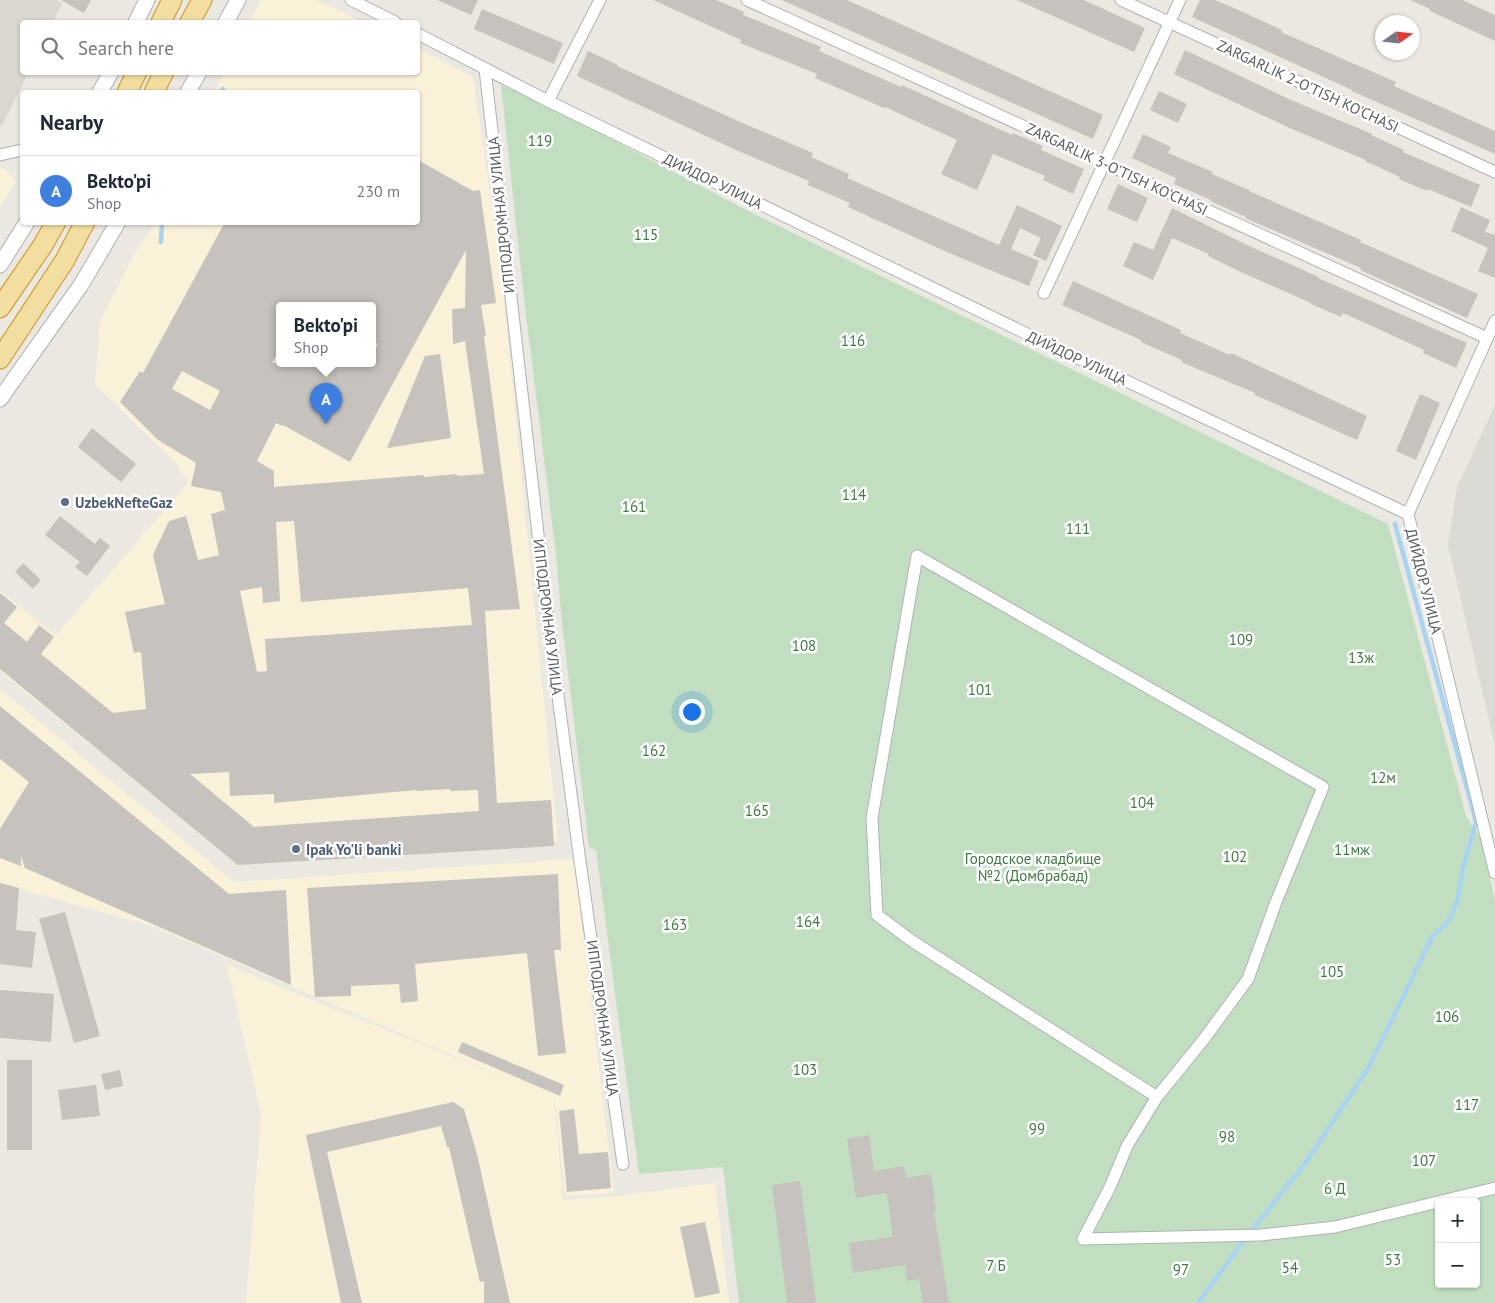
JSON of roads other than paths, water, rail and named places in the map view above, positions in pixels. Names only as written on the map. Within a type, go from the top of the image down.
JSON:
[{"type":"highway","points":[[162,20],[172,0]]},
{"type":"highway","points":[[191,20],[202,0]]},
{"type":"highway","points":[[155,90],[162,75]]},
{"type":"highway","points":[[0,308],[54,225]]},
{"type":"highway","points":[[0,359],[65,260],[83,225]]},
{"type":"street","points":[[137,20],[147,0]]},
{"type":"street","points":[[227,20],[238,0]]},
{"type":"street","points":[[351,0],[391,20]]},
{"type":"street","points":[[548,101],[600,0]]},
{"type":"street","name":"ZARGARLIK 3-O'TISH KO'CHASI","points":[[747,0],[1487,338]]},
{"type":"street","name":"ZARGARLIK 2-O'TISH KO'CHASI","points":[[1120,0],[1495,172]]},
{"type":"street","points":[[1044,293],[1180,0]]},
{"type":"street","name":"ДИЙДОР УЛИЦА","points":[[420,35],[548,101],[1016,329],[1408,514],[1495,873]]},
{"type":"street","name":"ИППОДРОМНАЯ УЛИЦА","points":[[485,69],[547,613],[623,1164]]},
{"type":"street","points":[[101,90],[109,75]]},
{"type":"street","points":[[189,90],[197,75]]},
{"type":"street","points":[[0,154],[20,150]]},
{"type":"street","points":[[0,265],[25,225]]},
{"type":"street","points":[[0,399],[81,285],[116,225]]},
{"type":"street","points":[[1408,514],[1495,321]]},
{"type":"street","points":[[1157,1097],[912,941],[877,916],[872,818],[917,556],[1323,788],[1276,902],[1248,979],[1204,1039],[1157,1097],[1127,1146],[1110,1187],[1083,1239],[1260,1235],[1335,1227],[1495,1188]]},
{"type":"waterway","points":[[161,242],[162,225]]},
{"type":"waterway","points":[[1198,1303],[1248,1235],[1304,1165],[1369,1067],[1432,937],[1448,922],[1457,902],[1463,868],[1476,822],[1395,524]]},
{"type":"place","name":"Bekto'pi","points":[[326,424]]},
{"type":"place","name":"UzbekNefteGaz","points":[[65,502]]},
{"type":"place","name":"Ipak Yo'li banki","points":[[296,849]]},
{"type":"park label","name":"119","points":[[540,140]]},
{"type":"park label","name":"115","points":[[646,234]]},
{"type":"park label","name":"116","points":[[853,340]]},
{"type":"park label","name":"114","points":[[854,494]]},
{"type":"park label","name":"161","points":[[634,506]]},
{"type":"park label","name":"111","points":[[1078,528]]},
{"type":"park label","name":"109","points":[[1241,639]]},
{"type":"park label","name":"108","points":[[804,645]]},
{"type":"park label","name":"13ж","points":[[1361,657]]},
{"type":"park label","name":"101","points":[[980,689]]},
{"type":"park label","name":"162","points":[[654,750]]},
{"type":"park label","name":"12м","points":[[1383,777]]},
{"type":"park label","name":"104","points":[[1142,802]]},
{"type":"park label","name":"165","points":[[757,810]]},
{"type":"park label","name":"11мж","points":[[1352,849]]},
{"type":"park label","name":"102","points":[[1235,856]]},
{"type":"park label","name":"Городское кладбище №2 (Домбрабад)","points":[[1033,866]]},
{"type":"park label","name":"164","points":[[808,921]]},
{"type":"park label","name":"163","points":[[675,924]]},
{"type":"park label","name":"105","points":[[1332,971]]},
{"type":"park label","name":"106","points":[[1447,1016]]},
{"type":"park label","name":"103","points":[[805,1069]]},
{"type":"park label","name":"117","points":[[1467,1104]]},
{"type":"park label","name":"99","points":[[1037,1128]]},
{"type":"park label","name":"98","points":[[1227,1136]]},
{"type":"park label","name":"107","points":[[1424,1160]]},
{"type":"park label","name":"6 Д","points":[[1335,1188]]},
{"type":"park label","name":"53","points":[[1393,1259]]},
{"type":"park label","name":"7 Б","points":[[996,1265]]},
{"type":"park label","name":"54","points":[[1290,1267]]},
{"type":"park label","name":"97","points":[[1181,1269]]}]
